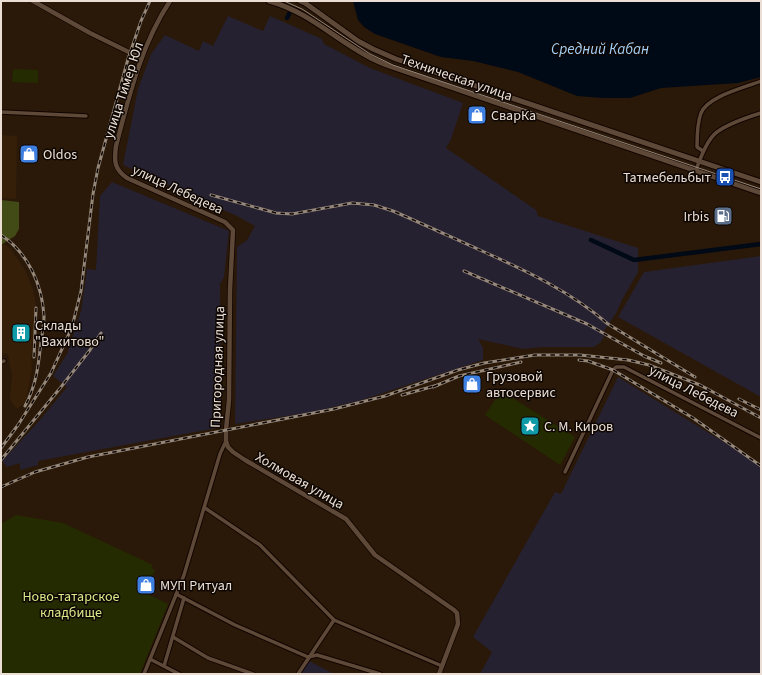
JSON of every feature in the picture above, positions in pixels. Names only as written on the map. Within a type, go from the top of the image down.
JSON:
[{"type":"main road","name":"Техническая улица","points":[[269,1],[281,4],[300,13],[368,57],[392,67],[761,193]]},
{"type":"main road","name":"Техническая улица","points":[[300,1],[373,50],[761,182]]},
{"type":"street","points":[[33,1],[90,33],[141,58]]},
{"type":"street","name":"улица Тимер Юл","points":[[116,166],[116,146],[141,58],[160,16],[170,1]]},
{"type":"street","points":[[703,151],[697,148],[697,142],[701,114],[705,107],[712,100],[761,81]]},
{"type":"street","points":[[1,112],[86,116]]},
{"type":"street","points":[[696,170],[703,151],[716,132],[748,117],[761,113]]},
{"type":"street","name":"улица Лебедева","points":[[116,166],[120,173],[127,178],[225,222],[233,230]]},
{"type":"street","name":"Пригородная улица","points":[[144,674],[184,575],[220,454],[226,441],[229,400],[230,290],[233,230]]},
{"type":"street","name":"улица Лебедева","points":[[565,472],[613,370],[616,367],[624,368],[761,438]]},
{"type":"street","name":"Холмовая улица","points":[[226,441],[233,452],[245,460],[346,519],[375,555],[449,605],[457,613],[458,624],[442,666]]},
{"type":"street","points":[[205,508],[260,545],[334,620],[442,666],[439,674]]},
{"type":"street","points":[[176,594],[235,625],[308,657],[317,655],[380,674]]},
{"type":"street","points":[[164,666],[184,598]]},
{"type":"street","points":[[298,674],[334,620]]},
{"type":"street","points":[[173,637],[208,658],[253,674]]},
{"type":"street","points":[[150,659],[179,674]]},
{"type":"shaded area","points":[[228,16],[263,31],[270,16],[322,39],[324,44],[370,68],[463,103],[451,139],[446,148],[536,210],[538,216],[638,248],[638,272],[616,313],[602,334],[604,336],[601,342],[594,347],[543,347],[523,349],[478,339],[483,348],[483,360],[362,400],[313,412],[235,424],[237,247],[247,240],[255,226],[237,216],[123,165],[138,89],[151,54],[165,35],[199,51],[203,41],[213,46]]},
{"type":"shaded area","points":[[1,135],[17,136],[16,199],[1,198]]},
{"type":"shaded area","points":[[112,182],[229,231],[224,277],[220,284],[220,425],[217,428],[38,461],[38,465],[20,470],[20,463],[7,467],[3,460],[40,420],[67,387],[53,376],[67,354],[81,311],[87,269],[96,270],[100,196]]},
{"type":"shaded area","points":[[4,244],[10,248],[25,270],[33,289],[36,305],[31,358],[32,369],[26,400],[24,404],[18,408],[15,407],[10,399],[12,376],[8,354],[1,353],[1,247]]},
{"type":"shaded area","points":[[761,256],[761,397],[618,317],[644,272]]},
{"type":"shaded area","points":[[618,377],[761,465],[761,674],[480,674],[492,652],[473,637],[555,492],[561,494]]},
{"type":"shaded area","points":[[309,661],[334,674],[301,674]]},
{"type":"green space","points":[[13,69],[38,70],[38,83],[12,82]]},
{"type":"green space","points":[[1,200],[19,202],[19,229],[15,236],[1,245]]},
{"type":"green space","points":[[501,391],[575,437],[560,465],[485,415]]},
{"type":"green space","name":"Ново-татарское кладбище","points":[[16,515],[63,523],[153,565],[151,568],[155,570],[145,593],[168,604],[140,674],[1,674],[1,524]]},
{"type":"water","name":"Средний Кабан","points":[[353,1],[761,1],[761,77],[738,83],[661,88],[630,98],[577,96],[518,72],[473,61],[441,57],[375,34],[364,27],[358,20]]},
{"type":"waterway","points":[[287,18],[289,14]]},
{"type":"waterway","points":[[591,240],[634,260],[761,244]]},
{"type":"tram line","points":[[284,1],[302,9],[370,54],[393,65],[761,189]]},
{"type":"railway","points":[[1,448],[18,425],[51,373],[72,327],[81,291],[93,194],[98,168],[128,59],[141,21],[150,1]]},
{"type":"railway","points":[[211,195],[276,213],[292,214],[352,203],[374,205],[393,211],[532,274],[564,292],[594,312],[608,324],[695,377]]},
{"type":"railway","points":[[1,235],[11,242],[26,260],[37,281],[43,304],[44,324],[37,371],[34,385],[25,406]]},
{"type":"railway","points":[[464,271],[587,324],[644,356],[661,363]]},
{"type":"railway","points":[[34,357],[36,308]]},
{"type":"railway","points":[[1,460],[61,387],[90,350],[101,333]]},
{"type":"railway","points":[[1,487],[35,472],[88,457],[334,409],[385,396],[458,370],[484,363],[535,355],[580,355],[628,360],[649,365],[700,385],[761,418]]},
{"type":"railway","points":[[579,360],[588,361],[613,370],[693,418],[761,466]]},
{"type":"railway","points":[[433,387],[459,376],[521,362]]},
{"type":"railway","points":[[402,395],[438,385]]},
{"type":"railway","points":[[739,399],[761,410]]},
{"type":"place","name":"СварКа","points":[[477,115]]},
{"type":"place","name":"Oldos","points":[[29,154]]},
{"type":"place","name":"Татмебельбыт","points":[[725,177]]},
{"type":"place","name":"Irbis","points":[[723,216]]},
{"type":"place","name":"Склады \"Вахитово\"","points":[[21,333]]},
{"type":"place","name":"Грузовой автосервис","points":[[472,384]]},
{"type":"place","name":"С. М. Киров","points":[[530,426]]},
{"type":"place","name":"МУП Ритуал","points":[[146,585]]}]
